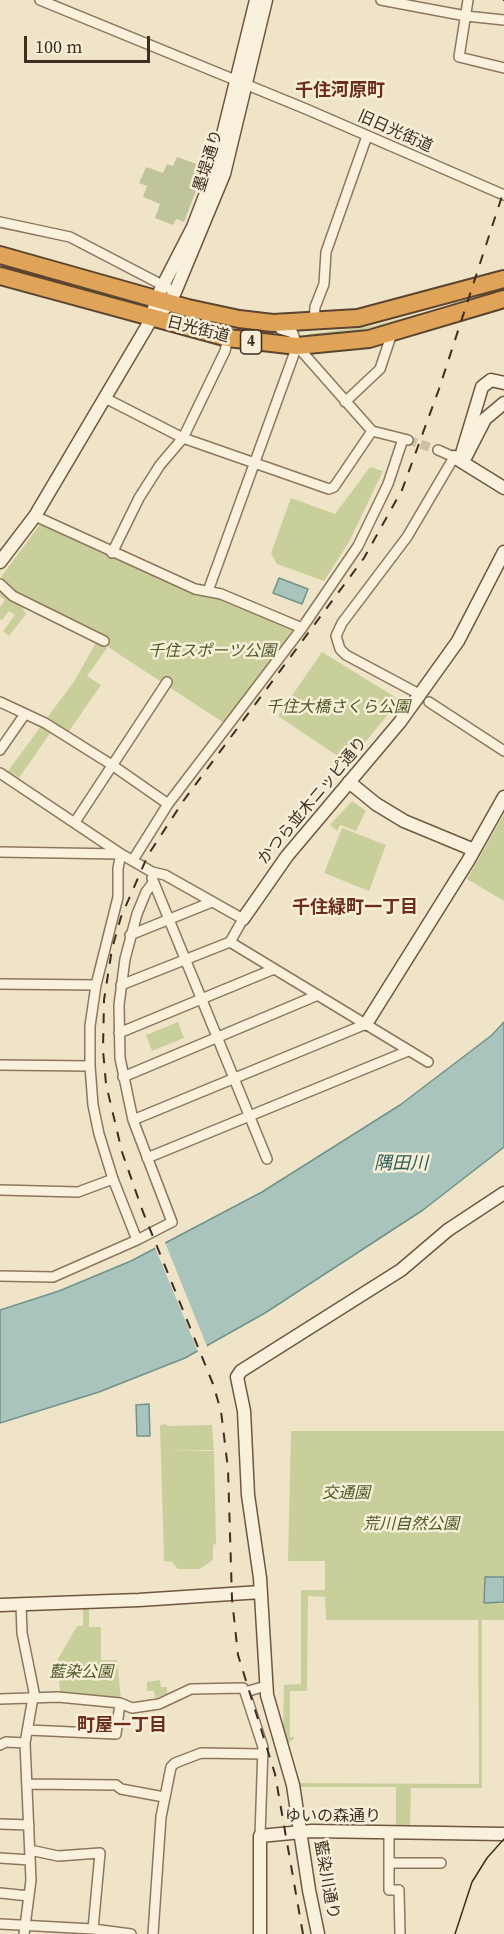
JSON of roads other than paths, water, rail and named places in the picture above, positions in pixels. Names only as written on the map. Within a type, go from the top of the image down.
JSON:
[{"type":"highway","name":"日光街道","points":[[0,255],[166,295],[249,321],[314,322],[380,314],[504,279]]},
{"type":"highway","name":"日光街道","points":[[0,276],[228,338],[297,346],[346,343],[392,333],[501,303]]},
{"type":"street","name":"旧日光街道","points":[[40,0],[504,195]]},
{"type":"street","name":"墨堤通り","points":[[242,83],[256,0]]},
{"type":"street","name":"墨堤通り","points":[[0,562],[35,516],[166,295],[209,184],[266,0]]},
{"type":"street","points":[[381,0],[466,16],[504,20]]},
{"type":"street","points":[[468,0],[459,57],[504,68]]},
{"type":"street","points":[[314,322],[314,312],[324,284],[326,252],[367,136]]},
{"type":"street","points":[[0,222],[70,237],[166,295]]},
{"type":"street","points":[[134,860],[168,804],[302,628],[358,546],[388,484],[405,440],[372,431],[297,346],[290,330],[249,321]]},
{"type":"street","points":[[345,402],[380,369],[392,333]]},
{"type":"street","points":[[112,553],[139,498],[160,465],[183,438],[225,351],[228,338]]},
{"type":"street","points":[[208,591],[297,346]]},
{"type":"street","points":[[504,383],[491,380],[482,387],[457,459],[407,537],[342,623],[336,636],[340,650],[346,655],[424,698],[504,751]]},
{"type":"street","points":[[105,398],[183,438],[329,489],[334,487],[372,431]]},
{"type":"street","points":[[457,459],[466,457],[485,419],[504,403]]},
{"type":"street","points":[[438,450],[504,488]]},
{"type":"street","points":[[35,516],[195,589],[208,591],[302,628]]},
{"type":"street","name":"かつら並木ニッピ通り","points":[[243,919],[287,856],[400,722],[424,698],[458,641],[504,552]]},
{"type":"street","points":[[0,584],[13,596],[104,641]]},
{"type":"street","points":[[75,822],[167,682]]},
{"type":"street","points":[[0,702],[45,723],[168,804]]},
{"type":"street","points":[[0,750],[25,714]]},
{"type":"street","points":[[0,773],[121,854],[152,872],[165,875],[243,919],[230,942],[120,985]]},
{"type":"street","points":[[349,782],[376,804],[404,821],[474,850]]},
{"type":"street","points":[[133,1120],[366,1024],[474,850],[504,797]]},
{"type":"street","points":[[0,852],[121,854]]},
{"type":"street","points":[[121,854],[118,868],[118,897],[96,985],[90,1026],[90,1066],[93,1105],[113,1179],[136,1240]]},
{"type":"street","points":[[152,872],[152,884],[267,1159]]},
{"type":"street","points":[[0,1276],[53,1277],[172,1222],[133,1120],[123,1077],[119,1033],[120,985],[130,935],[146,892],[152,884]]},
{"type":"street","points":[[130,935],[212,902]]},
{"type":"street","points":[[230,942],[428,1062]]},
{"type":"street","points":[[119,1033],[274,969]]},
{"type":"street","points":[[0,984],[96,985]]},
{"type":"street","points":[[123,1077],[318,995]]},
{"type":"street","points":[[147,1158],[408,1051]]},
{"type":"street","points":[[0,1065],[90,1066]]},
{"type":"street","points":[[0,1190],[78,1192],[113,1179]]},
{"type":"street","name":"藍染川通り","points":[[318,1934],[290,1772],[266,1686],[261,1592],[248,1495],[245,1422],[237,1380],[239,1374],[401,1270],[448,1230],[504,1193]]},
{"type":"street","points":[[0,1605],[139,1600],[261,1592]]},
{"type":"street","points":[[21,1604],[22,1633],[34,1697],[25,1743],[30,1855],[25,1930]]},
{"type":"street","points":[[245,1692],[266,1686]]},
{"type":"street","points":[[0,1699],[34,1697],[120,1703],[132,1708],[159,1704],[190,1689],[243,1688],[263,1754],[259,1799],[260,1934]]},
{"type":"street","points":[[28,1730],[116,1734],[120,1703]]},
{"type":"street","points":[[0,1745],[6,1742],[25,1743]]},
{"type":"street","points":[[153,1934],[164,1797],[169,1772],[175,1763],[201,1753],[263,1754]]},
{"type":"street","points":[[27,1784],[116,1785],[121,1789],[164,1797]]},
{"type":"street","points":[[0,1824],[29,1825]]},
{"type":"street","name":"ゆいの森通り","points":[[261,1836],[301,1832],[504,1834]]},
{"type":"street","points":[[389,1833],[389,1890],[399,1890],[400,1934]]},
{"type":"street","points":[[0,1858],[100,1853],[93,1929]]},
{"type":"street","points":[[389,1863],[441,1863]]},
{"type":"street","points":[[0,1893],[29,1896]]},
{"type":"street","points":[[0,1924],[25,1930],[93,1929],[131,1934]]},
{"type":"water","points":[[279,578],[308,589],[302,604],[273,593]]},
{"type":"water","name":"隅田川","points":[[504,1022],[504,1147],[423,1210],[265,1313],[185,1358],[99,1392],[0,1423],[0,1310],[59,1291],[131,1261],[262,1192],[400,1105],[492,1035]]},
{"type":"water","points":[[149,1404],[150,1436],[137,1436],[136,1405]]},
{"type":"water","points":[[485,1577],[504,1577],[504,1602],[484,1603]]},
{"type":"tunnel","points":[[408,440],[438,450]]},
{"type":"tram line","points":[[455,1934],[472,1882],[487,1858],[504,1839]]},
{"type":"railway","points":[[303,1934],[275,1774],[238,1655],[232,1599],[228,1469],[221,1411],[213,1384],[143,1212],[122,1152],[106,1084],[103,1050],[104,1000],[112,949],[121,917],[148,855],[184,800],[364,558],[402,490],[439,389],[504,190]]},
{"type":"district","name":"千住河原町","points":[[340,91]]},
{"type":"district","name":"千住緑町一丁目","points":[[355,908]]},
{"type":"district","name":"町屋一丁目","points":[[122,1726]]},
{"type":"park label","name":"千住スポーツ公園","points":[[212,652]]},
{"type":"park label","name":"千住大橋さくら公園","points":[[338,708]]},
{"type":"park label","name":"交通園","points":[[346,1494]]},
{"type":"park label","name":"荒川自然公園","points":[[411,1525]]},
{"type":"park label","name":"藍染公園","points":[[81,1673]]}]
